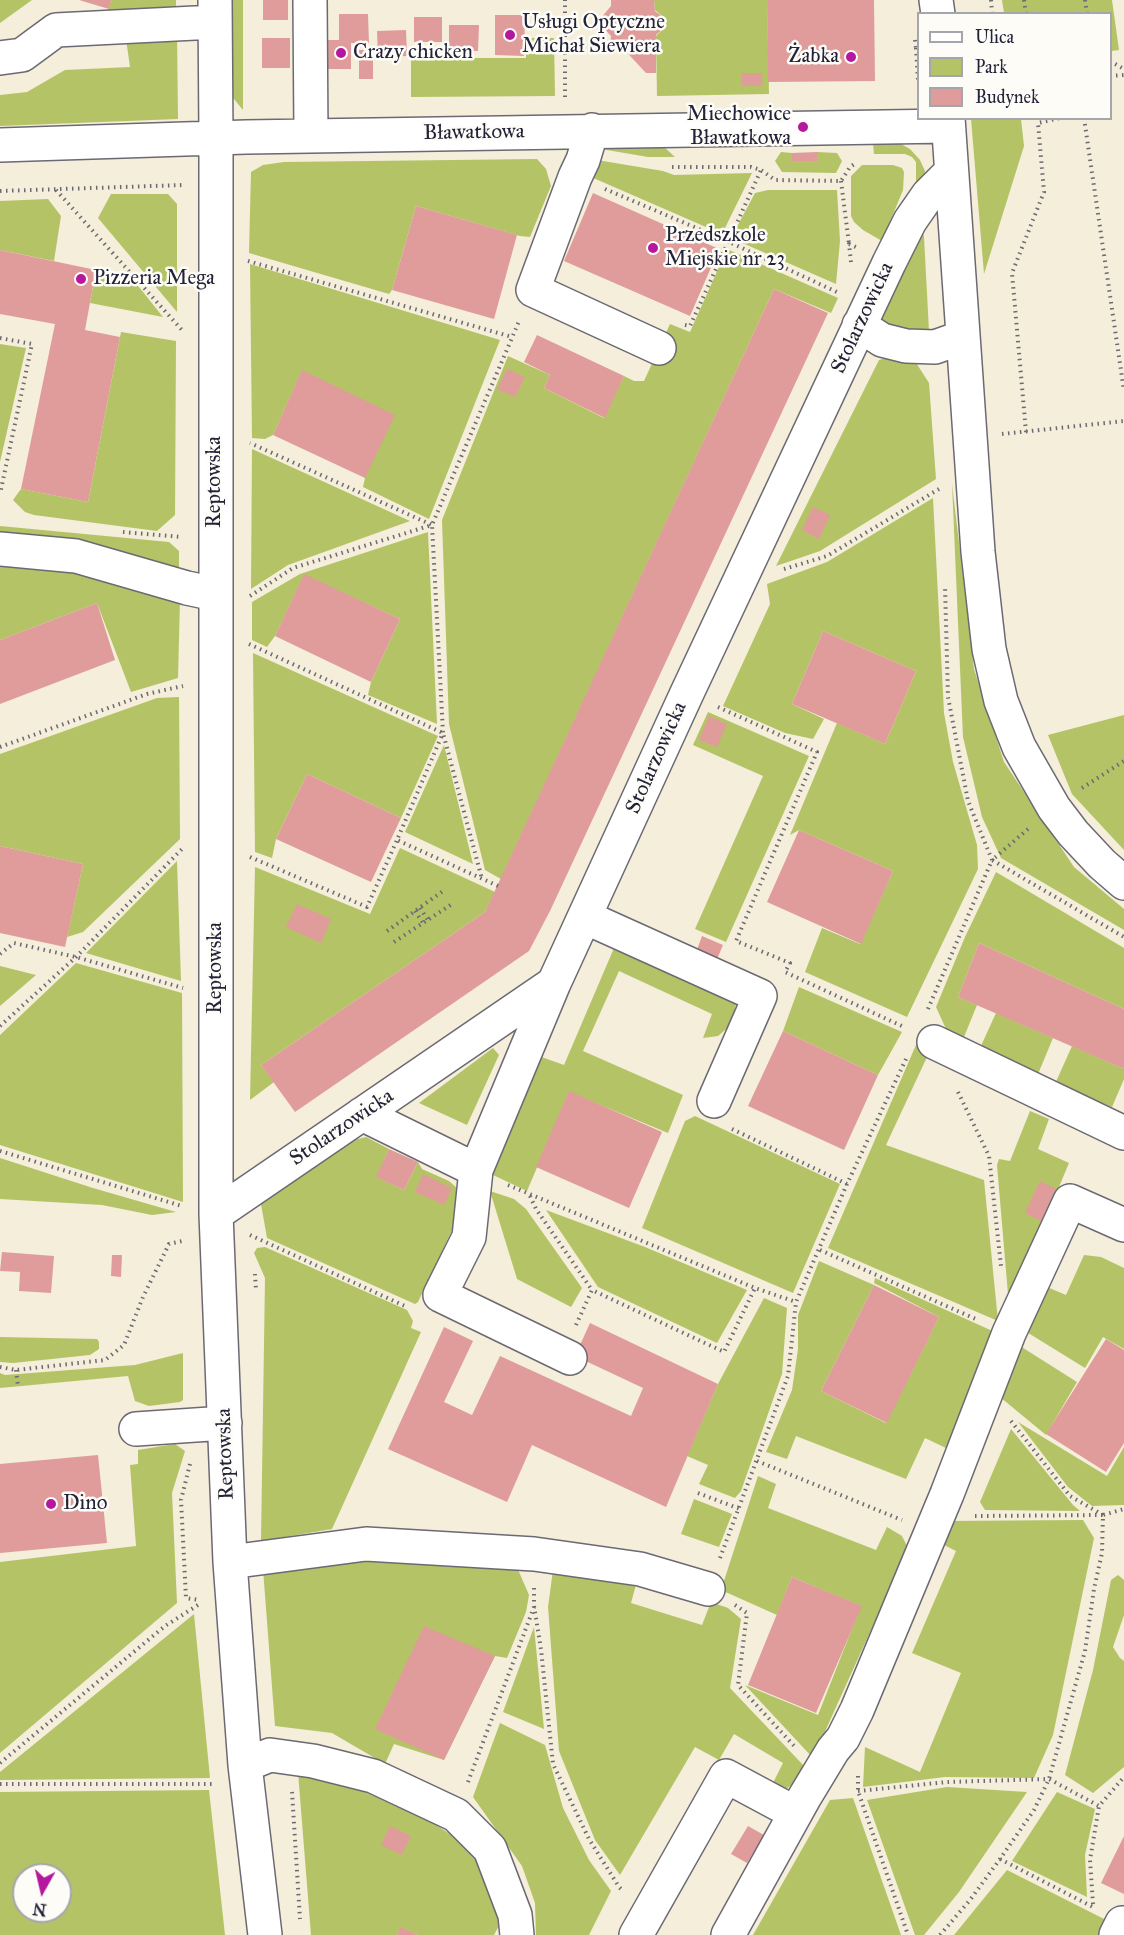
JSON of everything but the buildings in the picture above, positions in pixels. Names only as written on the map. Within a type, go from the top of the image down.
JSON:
[{"type":"street","points":[[310,0],[311,136]]},
{"type":"street","points":[[0,58],[22,55],[56,30],[215,11]]},
{"type":"street","name":"Reptowska","points":[[215,11],[215,594],[203,1211],[225,1423],[230,1562],[244,1765],[265,1935]]},
{"type":"street","points":[[948,122],[978,552],[989,649],[1000,701],[1019,747],[1054,808],[1073,833],[1102,864],[1124,883]]},
{"type":"street","name":"Bławatkowa","points":[[0,145],[948,122]]},
{"type":"street","points":[[579,131],[583,160],[533,290],[659,348]]},
{"type":"street","name":"Stolarzowicka","points":[[203,1211],[362,1114],[554,983],[687,693],[910,221],[928,195],[950,173]]},
{"type":"street","points":[[859,326],[882,340],[906,346],[935,347],[963,337]]},
{"type":"street","points":[[0,549],[76,556],[215,594]]},
{"type":"street","points":[[585,917],[760,996],[714,1101]]},
{"type":"street","points":[[554,983],[476,1170],[469,1237],[440,1295],[565,1356]]},
{"type":"street","points":[[926,1037],[1124,1133]]},
{"type":"street","points":[[362,1114],[476,1170]]},
{"type":"street","points":[[728,1935],[795,1813],[843,1738],[857,1710],[947,1494],[1009,1333],[1071,1201],[1124,1225]]},
{"type":"street","points":[[136,1429],[225,1423]]},
{"type":"street","points":[[230,1562],[366,1544],[534,1554],[640,1569],[708,1589]]},
{"type":"street","points":[[244,1765],[270,1755],[313,1761],[373,1776],[456,1815],[490,1849],[516,1925]]},
{"type":"street","points":[[642,1924],[726,1776],[795,1813]]},
{"type":"path","points":[[565,0],[579,131]]},
{"type":"path","points":[[916,48],[917,64]]},
{"type":"path","points":[[1026,432],[1012,273],[1044,192],[1038,123],[1051,120]]},
{"type":"path","points":[[1084,120],[1124,391]]},
{"type":"path","points":[[849,244],[841,181],[850,167],[863,159]]},
{"type":"path","points":[[679,322],[690,326],[760,170]]},
{"type":"path","points":[[775,180],[841,181]]},
{"type":"path","points":[[0,191],[185,185]]},
{"type":"path","points":[[56,190],[187,335]]},
{"type":"path","points":[[610,191],[727,241],[855,300],[859,326]]},
{"type":"path","points":[[244,260],[512,337]]},
{"type":"path","points":[[482,879],[443,733],[432,525],[533,290]]},
{"type":"path","points":[[0,338],[32,344],[0,494]]},
{"type":"path","points":[[995,435],[1124,421]]},
{"type":"path","points":[[243,441],[432,525]]},
{"type":"path","points":[[739,583],[827,556],[942,487],[942,498]]},
{"type":"path","points":[[247,597],[294,568],[432,525]]},
{"type":"path","points":[[945,580],[948,697],[968,801],[992,860],[1124,937]]},
{"type":"path","points":[[248,644],[443,733]]},
{"type":"path","points":[[0,747],[147,694],[186,686]]},
{"type":"path","points":[[687,693],[817,752],[736,940],[790,963],[785,972],[926,1037],[989,1156],[1002,1274]]},
{"type":"path","points":[[246,856],[367,907],[443,733]]},
{"type":"path","points":[[819,1773],[738,1685],[747,1613],[708,1589],[740,1509],[788,1376],[796,1302],[847,1184],[926,1037],[992,860],[1054,808],[1124,761]]},
{"type":"path","points":[[397,840],[498,886]]},
{"type":"path","points":[[0,1026],[76,957],[188,842]]},
{"type":"path","points":[[387,931],[443,891]]},
{"type":"path","points":[[394,942],[452,904]]},
{"type":"path","points":[[420,908],[428,920]]},
{"type":"path","points":[[415,911],[423,923]]},
{"type":"path","points":[[0,954],[14,943],[76,957],[186,989]]},
{"type":"path","points":[[714,1101],[729,1128],[847,1184]]},
{"type":"path","points":[[0,1151],[203,1211],[191,1240],[169,1244],[143,1297],[124,1345],[105,1360],[16,1370],[0,1367]]},
{"type":"path","points":[[476,1170],[530,1195],[755,1288],[796,1302]]},
{"type":"path","points":[[530,1195],[536,1209],[592,1290],[724,1352],[755,1288]]},
{"type":"path","points":[[245,1233],[423,1314],[440,1295]]},
{"type":"path","points":[[820,1250],[1009,1333]]},
{"type":"path","points":[[565,1356],[592,1290]]},
{"type":"path","points":[[16,1370],[18,1386]]},
{"type":"path","points":[[986,1390],[1070,1496],[1103,1515],[1124,1509]]},
{"type":"path","points":[[757,1461],[767,1466]]},
{"type":"path","points":[[698,1493],[740,1509]]},
{"type":"path","points":[[940,1935],[970,1900],[1000,1859],[1034,1810],[1049,1779],[1085,1651],[1102,1552],[1103,1515]]},
{"type":"path","points":[[534,1554],[534,1606],[541,1649],[553,1764],[589,1839],[642,1924]]},
{"type":"path","points":[[0,1763],[165,1626],[204,1601],[230,1562]]},
{"type":"path","points":[[456,1815],[534,1606]]},
{"type":"path","points":[[0,1784],[216,1784],[244,1765]]},
{"type":"path","points":[[858,1768],[858,1791],[908,1935]]},
{"type":"path","points":[[1093,1907],[1090,1860],[1099,1806],[1124,1777]]},
{"type":"path","points":[[858,1791],[947,1782],[1049,1779],[1099,1806]]},
{"type":"path","points":[[1000,1859],[1093,1907],[1120,1927]]},
{"type":"green space","points":[[0,0],[32,0],[0,23]]},
{"type":"green space","points":[[111,0],[176,0],[176,8],[107,14]]},
{"type":"green space","points":[[230,0],[243,0],[243,110],[229,93]]},
{"type":"green space","points":[[654,0],[767,0],[769,94],[657,96],[656,36],[666,26],[666,19],[655,10]]},
{"type":"green space","points":[[1002,0],[1112,0],[1119,50],[1112,51],[1112,12],[1004,12]]},
{"type":"green space","points":[[177,31],[178,119],[0,126],[0,95],[27,92],[65,70],[130,67],[125,32]]},
{"type":"green space","points":[[526,38],[554,38],[555,96],[411,97],[411,58],[526,58]]},
{"type":"green space","points":[[971,120],[1021,120],[1024,146],[984,274]]},
{"type":"green space","points":[[872,133],[883,134],[910,149],[920,160],[925,171],[924,179],[916,190],[916,162],[905,154],[874,154]]},
{"type":"green space","points":[[651,135],[675,157],[648,157],[601,149],[613,138]]},
{"type":"green space","points":[[781,152],[792,153],[793,161],[817,161],[817,152],[837,153],[842,161],[836,173],[782,172],[775,161]]},
{"type":"green space","points":[[537,159],[546,169],[551,186],[530,237],[416,206],[389,294],[249,253],[251,172],[263,165],[284,162]]},
{"type":"green space","points":[[597,160],[663,171],[674,175],[752,173],[722,234],[591,177]]},
{"type":"green space","points":[[862,165],[893,165],[902,168],[904,172],[903,190],[882,241],[863,230],[851,216],[851,176]]},
{"type":"green space","points":[[768,190],[837,190],[840,241],[836,284],[731,238],[755,193]]},
{"type":"green space","points":[[111,194],[168,194],[177,204],[177,312],[98,218]]},
{"type":"green space","points":[[48,199],[61,216],[54,261],[0,250],[0,201]]},
{"type":"green space","points":[[921,225],[924,237],[929,331],[902,331],[881,321],[879,306]]},
{"type":"green space","points":[[727,249],[838,298],[831,313],[774,289],[501,879],[485,870],[449,724],[442,520],[508,356],[550,375],[544,388],[604,418],[624,376],[634,381],[644,381],[670,324],[690,332]]},
{"type":"green space","points":[[250,264],[500,340],[429,519],[363,487],[365,478],[302,371],[273,435],[265,439],[252,438]]},
{"type":"green space","points":[[96,270],[131,277],[163,317],[90,303]]},
{"type":"green space","points":[[121,332],[176,341],[175,515],[157,531],[25,512],[13,500],[21,489],[88,502]]},
{"type":"green space","points":[[0,344],[26,348],[0,462]]},
{"type":"green space","points":[[896,355],[913,358],[929,383],[936,479],[820,551],[776,566],[879,360]]},
{"type":"green space","points":[[252,449],[410,521],[288,565],[251,589]]},
{"type":"green space","points":[[952,484],[974,669],[1004,762],[1074,867],[1124,909],[1124,930],[1001,858],[982,817],[963,737]]},
{"type":"green space","points":[[933,498],[944,713],[953,762],[977,845],[978,869],[907,1017],[805,972],[822,928],[860,944],[893,871],[799,830],[790,835],[837,723],[885,744],[916,671],[823,631],[792,704],[824,719],[813,739],[785,733],[723,706],[770,604],[767,584],[827,562]]},
{"type":"green space","points":[[0,526],[169,542],[179,551],[179,575],[0,539]]},
{"type":"green space","points":[[428,532],[437,724],[368,695],[371,682],[400,619],[304,575],[275,636],[267,647],[252,640],[252,602],[300,574]]},
{"type":"green space","points":[[0,561],[91,572],[180,599],[178,678],[131,692],[97,603],[0,640]]},
{"type":"green space","points":[[253,653],[438,736],[401,818],[307,774],[276,839],[272,858],[255,852]]},
{"type":"green space","points":[[179,697],[180,839],[83,932],[67,937],[83,864],[0,846],[0,754],[157,698]]},
{"type":"green space","points":[[708,712],[809,756],[726,942],[695,929],[763,776],[693,745]]},
{"type":"green space","points":[[1124,715],[1124,850],[1072,794],[1048,735]]},
{"type":"green space","points":[[444,745],[473,864],[405,832]]},
{"type":"green space","points":[[400,848],[495,892],[485,912],[261,1065],[274,1082],[250,1100],[255,867],[370,914]]},
{"type":"green space","points":[[177,861],[181,981],[86,953]]},
{"type":"green space","points":[[996,872],[1124,948],[1124,1009],[979,943],[958,997],[977,1005],[964,1037],[946,1029],[936,1007],[965,937]]},
{"type":"green space","points":[[614,948],[727,995],[736,1004],[731,1025],[718,1036],[703,1038],[712,1014],[619,971],[583,1051],[683,1095],[668,1133],[569,1092],[527,1191],[493,1175],[488,1167],[536,1055],[564,1065]]},
{"type":"green space","points":[[76,963],[182,993],[183,1202],[0,1145],[0,1035]]},
{"type":"green space","points":[[0,966],[36,975],[0,1006]]},
{"type":"green space","points":[[799,987],[902,1032],[878,1075],[783,1031]]},
{"type":"green space","points":[[996,1013],[1053,1038],[1038,1074],[980,1048]]},
{"type":"green space","points":[[919,1038],[934,1042],[886,1145],[984,1180],[998,1321],[828,1248]]},
{"type":"green space","points":[[1072,1046],[1124,1069],[1124,1079],[1112,1107],[1055,1084]]},
{"type":"green space","points":[[493,1048],[499,1055],[467,1125],[419,1103]]},
{"type":"green space","points":[[1030,1111],[1049,1119],[1038,1149],[1069,1163],[1009,1306],[997,1165],[999,1159],[1010,1161]]},
{"type":"green space","points":[[695,1116],[840,1184],[793,1293],[642,1228],[685,1121]]},
{"type":"green space","points":[[366,1137],[389,1149],[377,1177],[404,1190],[418,1162],[422,1169],[449,1181],[457,1188],[461,1211],[418,1302],[415,1304],[267,1238],[261,1204],[350,1141]]},
{"type":"green space","points":[[0,1158],[176,1212],[152,1215],[102,1205],[0,1199]]},
{"type":"green space","points":[[490,1191],[514,1199],[526,1209],[582,1288],[571,1307],[517,1279]]},
{"type":"green space","points":[[546,1210],[645,1247],[747,1290],[717,1343],[598,1287]]},
{"type":"green space","points":[[265,1247],[407,1310],[413,1321],[411,1328],[421,1332],[332,1529],[261,1541],[265,1278],[254,1253],[257,1248]]},
{"type":"green space","points":[[1084,1255],[1101,1257],[1124,1268],[1124,1349],[1103,1337],[1085,1368],[1025,1331],[1047,1287],[1066,1295]]},
{"type":"green space","points":[[819,1261],[874,1285],[821,1391],[886,1423],[939,1317],[874,1283],[875,1278],[997,1333],[948,1449],[925,1438],[906,1479],[796,1436],[787,1459],[766,1452],[792,1390],[798,1349],[798,1315]]},
{"type":"green space","points":[[764,1298],[787,1308],[782,1374],[741,1491],[735,1498],[699,1484],[708,1465],[687,1456],[718,1384]]},
{"type":"green space","points":[[0,1337],[97,1339],[99,1349],[90,1355],[13,1363],[0,1362]]},
{"type":"green space","points":[[1020,1346],[1077,1382],[1046,1435],[1000,1397]]},
{"type":"green space","points":[[183,1353],[183,1400],[180,1402],[149,1406],[135,1401],[128,1376],[0,1388],[0,1373],[5,1375],[135,1365]]},
{"type":"green space","points":[[1018,1422],[1107,1476],[1124,1447],[1124,1505],[1092,1506],[1068,1487]]},
{"type":"green space","points":[[1011,1429],[1080,1511],[985,1510],[980,1502]]},
{"type":"green space","points":[[175,1444],[185,1451],[172,1493],[177,1603],[0,1753],[0,1562],[136,1546],[130,1465],[138,1464],[138,1450]]},
{"type":"green space","points":[[758,1476],[776,1484],[768,1508],[876,1550],[887,1527],[902,1536],[908,1548],[813,1758],[745,1685],[818,1715],[861,1606],[792,1577],[777,1615],[721,1590]]},
{"type":"green space","points":[[694,1499],[732,1514],[719,1547],[681,1534]]},
{"type":"green space","points":[[1083,1520],[1094,1538],[1053,1735],[1034,1778],[945,1777],[863,1787],[865,1747],[920,1772],[961,1673],[912,1653],[956,1551],[938,1542],[945,1521]]},
{"type":"green space","points":[[384,1552],[516,1565],[529,1595],[526,1612],[507,1658],[495,1656],[444,1760],[394,1744],[385,1764],[332,1733],[275,1726],[263,1569]]},
{"type":"green space","points":[[553,1570],[637,1581],[631,1603],[702,1625],[711,1602],[728,1608],[741,1619],[730,1688],[805,1767],[800,1779],[786,1789],[771,1787],[783,1763],[734,1734],[719,1760],[695,1747],[620,1875],[595,1840],[559,1751],[548,1607]]},
{"type":"green space","points":[[1118,1575],[1124,1580],[1124,1615],[1113,1647],[1124,1661],[1124,1767],[1093,1793],[1065,1775],[1093,1670],[1111,1580]]},
{"type":"green space","points":[[194,1614],[210,1778],[0,1780],[0,1772]]},
{"type":"green space","points":[[534,1627],[544,1729],[503,1712]]},
{"type":"green space","points":[[500,1723],[545,1745],[563,1808],[589,1860],[611,1891],[589,1935],[536,1935],[535,1903],[522,1866],[473,1797]]},
{"type":"green space","points":[[298,1772],[336,1779],[433,1823],[479,1853],[504,1916],[494,1935],[418,1935],[400,1928],[397,1935],[311,1935]]},
{"type":"green space","points":[[947,1787],[1027,1792],[959,1892],[924,1935],[915,1935],[867,1800]]},
{"type":"green space","points":[[209,1790],[225,1935],[0,1935],[0,1792]]},
{"type":"green space","points":[[1057,1792],[1095,1809],[1085,1855],[1087,1897],[1012,1861]]},
{"type":"green space","points":[[853,1798],[901,1935],[753,1935],[830,1800]]},
{"type":"green space","points":[[1007,1870],[1110,1922],[1105,1935],[954,1935]]},
{"type":"place","name":"Usługi Optyczne Michał Siewiera","points":[[510,35]]},
{"type":"place","name":"Crazy chicken","points":[[341,53]]},
{"type":"place","name":"Żabka","points":[[851,57]]},
{"type":"place","name":"Miechowice Bławatkowa","points":[[803,127]]},
{"type":"place","name":"Przedszkole Miejskie nr 23","points":[[653,248]]},
{"type":"place","name":"Pizzeria Mega","points":[[81,279]]},
{"type":"place","name":"Dino","points":[[51,1504]]}]
